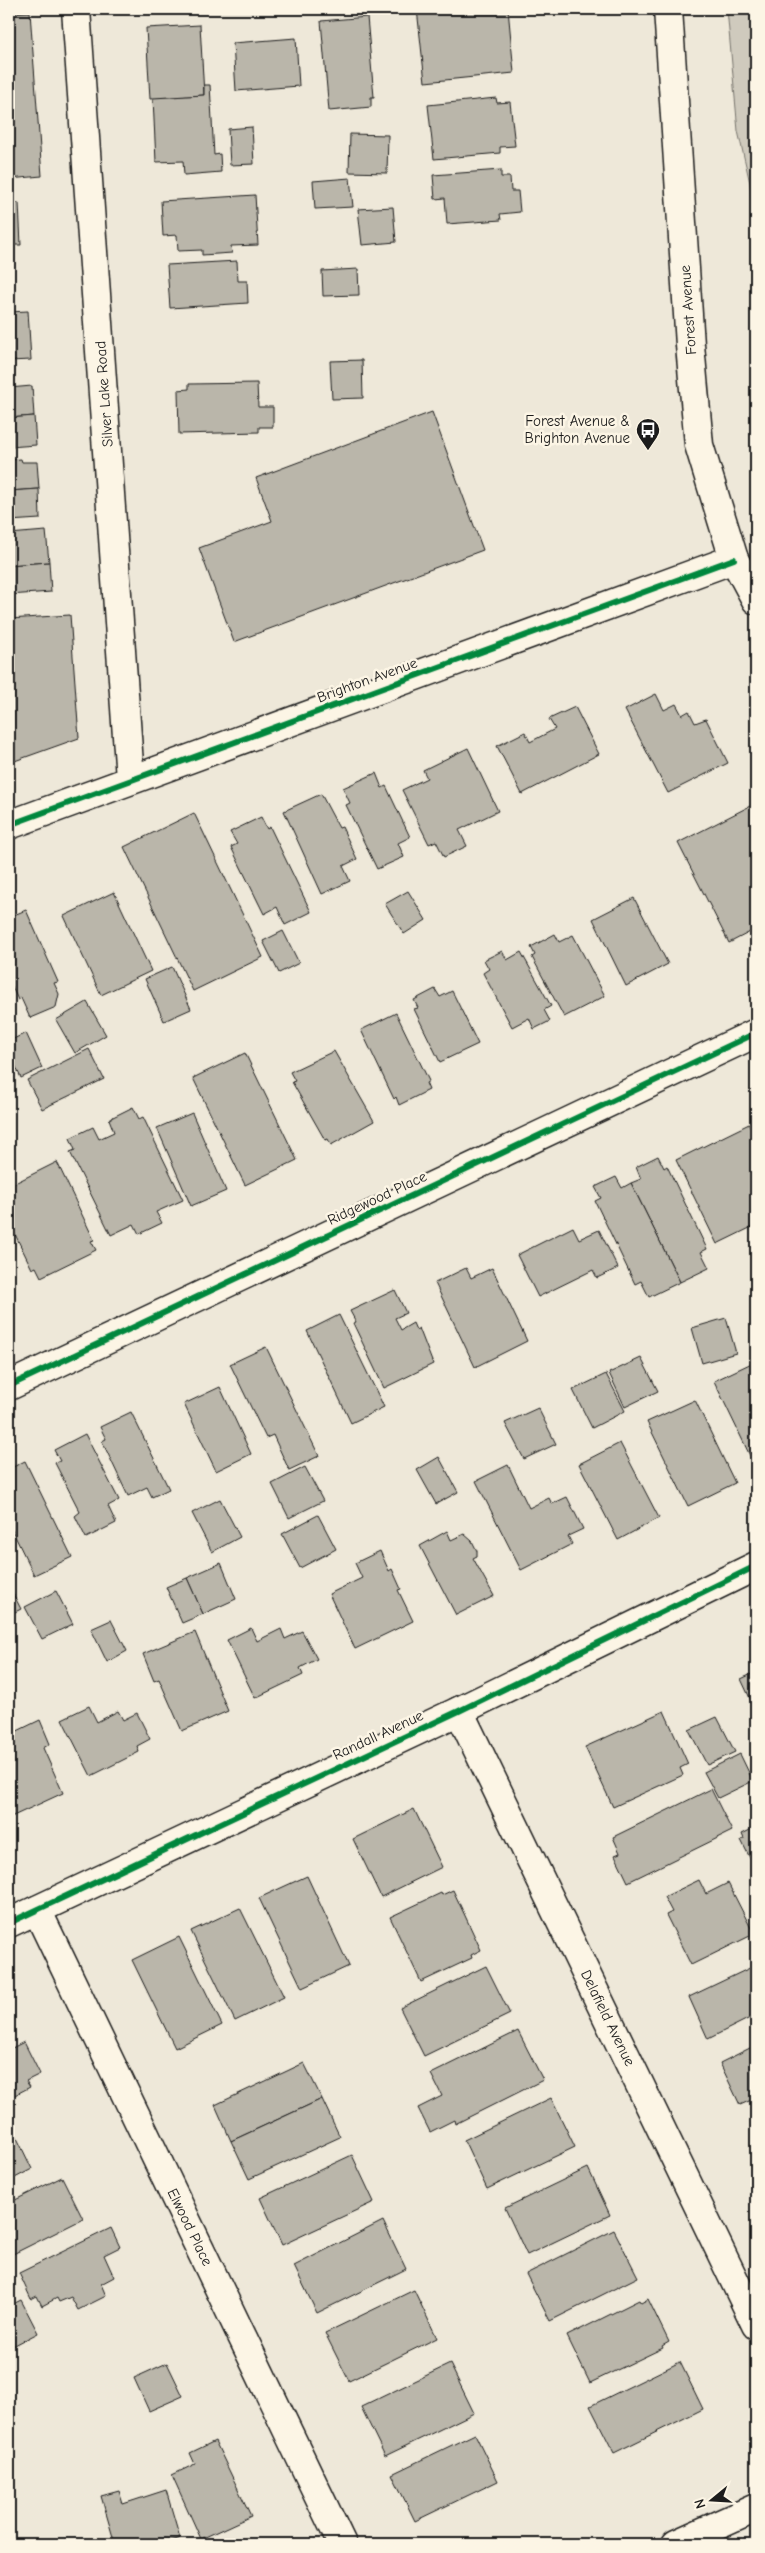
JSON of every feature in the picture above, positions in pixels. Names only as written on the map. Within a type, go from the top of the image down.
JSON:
[{"type":"street","name":"Silver Lake Road","points":[[76,9],[130,779]]},
{"type":"street","name":"Forest Avenue","points":[[668,9],[690,345],[699,445],[734,558],[756,600]]},
{"type":"street","name":"Brighton Avenue","points":[[9,825],[734,558]]},
{"type":"street","name":"Ridgewood Place","points":[[9,1386],[756,1033]]},
{"type":"street","name":"Randall Avenue","points":[[9,1923],[458,1711],[756,1566]]},
{"type":"street","name":"Delafield Avenue","points":[[458,1711],[756,2325]]},
{"type":"street","name":"Elwood Place","points":[[37,1910],[342,2544]]},
{"type":"street","points":[[676,2544],[756,2508]]},
{"type":"shaded area","points":[[727,9],[756,9],[756,254],[750,183],[738,131]]},
{"type":"building","points":[[417,9],[508,9],[514,73],[425,82]]},
{"type":"building","points":[[30,12],[42,176],[9,179],[9,13]]},
{"type":"building","points":[[367,17],[374,97],[371,97],[371,107],[329,111],[321,21]]},
{"type":"building","points":[[200,25],[204,95],[150,99],[146,28]]},
{"type":"building","points":[[296,38],[299,86],[236,91],[233,43]]},
{"type":"building","points":[[204,85],[210,85],[214,155],[220,154],[221,172],[184,175],[183,161],[156,162],[153,98],[204,95]]},
{"type":"building","points":[[496,98],[497,103],[510,102],[515,146],[500,147],[500,153],[434,159],[428,105]]},
{"type":"building","points":[[252,127],[254,164],[230,165],[228,129]]},
{"type":"building","points":[[350,134],[388,135],[387,173],[349,172]]},
{"type":"building","points":[[501,170],[501,177],[510,177],[511,191],[518,191],[520,212],[500,214],[501,220],[447,224],[445,198],[435,199],[433,175]]},
{"type":"building","points":[[350,178],[353,207],[315,209],[313,181]]},
{"type":"building","points":[[255,195],[258,245],[231,246],[232,253],[202,255],[202,250],[178,251],[177,235],[163,236],[161,201]]},
{"type":"building","points":[[19,203],[21,245],[9,245],[9,204]]},
{"type":"building","points":[[393,207],[396,242],[362,245],[358,209]]},
{"type":"building","points":[[237,261],[238,281],[247,281],[248,303],[170,308],[167,265]]},
{"type":"building","points":[[358,269],[359,295],[323,296],[322,271]]},
{"type":"building","points":[[28,311],[31,360],[9,361],[9,312]]},
{"type":"building","points":[[362,360],[363,398],[332,399],[330,361]]},
{"type":"building","points":[[257,383],[258,407],[273,407],[273,427],[259,427],[259,432],[179,434],[178,390],[189,389],[189,384]]},
{"type":"building","points":[[32,386],[34,416],[9,418],[9,388]]},
{"type":"building","points":[[432,412],[483,550],[234,642],[199,548],[272,521],[256,478]]},
{"type":"building","points":[[34,416],[36,445],[9,447],[9,418]]},
{"type":"building","points":[[21,459],[22,462],[37,462],[39,489],[9,491],[9,460]]},
{"type":"building","points":[[39,489],[40,519],[9,521],[9,491]]},
{"type":"building","points":[[46,531],[49,562],[9,565],[9,534]]},
{"type":"building","points":[[49,562],[51,592],[9,595],[9,565]]},
{"type":"building","points":[[70,615],[79,738],[9,763],[9,619]]},
{"type":"building","points":[[656,694],[664,710],[676,704],[682,715],[689,711],[695,723],[706,719],[728,763],[668,793],[625,710]]},
{"type":"building","points":[[575,707],[599,754],[522,794],[497,746],[525,732],[530,742],[555,729],[549,719]]},
{"type":"building","points":[[468,748],[498,811],[459,830],[467,846],[444,857],[436,841],[429,844],[402,790],[427,778],[423,770]]},
{"type":"building","points":[[376,773],[382,788],[386,786],[410,837],[398,843],[404,857],[377,869],[346,805],[350,803],[343,788]]},
{"type":"building","points":[[321,794],[339,828],[342,827],[357,859],[343,866],[350,881],[322,894],[284,811]]},
{"type":"building","points":[[756,803],[756,929],[729,943],[678,843]]},
{"type":"building","points":[[194,813],[263,957],[193,991],[124,847]]},
{"type":"building","points":[[261,817],[267,829],[270,827],[311,912],[285,925],[277,907],[264,914],[231,847],[237,844],[230,832]]},
{"type":"building","points":[[408,891],[426,920],[404,934],[385,904]]},
{"type":"building","points":[[114,892],[151,971],[101,995],[64,916]]},
{"type":"building","points":[[634,898],[668,964],[626,986],[593,919]]},
{"type":"building","points":[[26,910],[58,982],[54,983],[59,994],[56,1007],[30,1018],[21,998],[18,1000],[9,980],[9,917]]},
{"type":"building","points":[[283,931],[299,963],[279,973],[263,941]]},
{"type":"building","points":[[555,934],[559,942],[573,935],[605,996],[564,1017],[532,957],[535,955],[531,947]]},
{"type":"building","points":[[502,951],[507,960],[521,952],[551,1006],[544,1010],[550,1021],[534,1029],[529,1018],[512,1027],[483,973],[489,969],[484,960]]},
{"type":"building","points":[[172,967],[191,1009],[164,1021],[145,979]]},
{"type":"building","points":[[435,989],[440,997],[452,991],[478,1044],[440,1062],[414,1009],[418,1008],[414,1000]]},
{"type":"building","points":[[87,1002],[106,1035],[75,1053],[56,1020]]},
{"type":"building","points":[[396,1013],[429,1081],[426,1083],[429,1090],[399,1105],[396,1097],[394,1099],[361,1030]]},
{"type":"building","points":[[26,1033],[42,1068],[21,1078],[9,1052],[9,1041]]},
{"type":"building","points":[[89,1049],[104,1079],[42,1109],[27,1080]]},
{"type":"building","points":[[334,1051],[374,1121],[331,1145],[328,1139],[325,1140],[292,1082],[295,1081],[290,1072]]},
{"type":"building","points":[[245,1053],[297,1160],[245,1185],[193,1078]]},
{"type":"building","points":[[133,1107],[139,1119],[143,1117],[183,1200],[156,1212],[162,1223],[139,1234],[134,1224],[111,1235],[70,1152],[75,1150],[70,1138],[93,1127],[99,1139],[114,1132],[109,1119]]},
{"type":"building","points":[[192,1113],[226,1191],[191,1206],[157,1128]]},
{"type":"building","points":[[749,1124],[756,1139],[756,1225],[717,1244],[676,1160]]},
{"type":"building","points":[[658,1156],[664,1168],[667,1166],[707,1249],[701,1252],[709,1268],[680,1282],[631,1183],[641,1179],[636,1167]]},
{"type":"building","points":[[57,1162],[94,1240],[91,1241],[96,1250],[41,1277],[36,1267],[32,1269],[9,1222],[9,1186]]},
{"type":"building","points":[[616,1177],[622,1188],[631,1183],[680,1282],[649,1297],[641,1281],[635,1284],[595,1201],[601,1198],[595,1187]]},
{"type":"building","points":[[573,1227],[579,1239],[599,1230],[618,1268],[597,1278],[593,1270],[538,1297],[517,1255]]},
{"type":"building","points":[[466,1268],[471,1278],[492,1268],[527,1341],[475,1367],[435,1283]]},
{"type":"building","points":[[395,1290],[406,1313],[395,1318],[401,1330],[413,1323],[416,1330],[419,1328],[433,1364],[384,1388],[353,1323],[356,1322],[350,1311]]},
{"type":"building","points":[[339,1315],[384,1407],[351,1423],[307,1331]]},
{"type":"building","points":[[726,1318],[736,1353],[702,1363],[692,1328]]},
{"type":"building","points":[[266,1347],[319,1456],[289,1470],[273,1435],[266,1438],[230,1364]]},
{"type":"building","points":[[641,1358],[658,1391],[625,1407],[609,1373]]},
{"type":"building","points":[[756,1361],[756,1463],[754,1464],[714,1381]]},
{"type":"building","points":[[606,1374],[625,1411],[592,1428],[573,1390]]},
{"type":"building","points":[[220,1387],[251,1454],[216,1471],[184,1404]]},
{"type":"building","points":[[695,1400],[735,1483],[688,1506],[647,1422]]},
{"type":"building","points":[[538,1408],[556,1444],[524,1459],[505,1423]]},
{"type":"building","points":[[131,1412],[169,1489],[152,1497],[147,1487],[128,1496],[102,1441],[106,1439],[100,1427]]},
{"type":"building","points":[[85,1434],[119,1500],[108,1506],[116,1523],[86,1538],[75,1516],[80,1512],[55,1463],[60,1461],[54,1450]]},
{"type":"building","points":[[620,1443],[659,1518],[618,1540],[579,1464]]},
{"type":"building","points":[[439,1457],[458,1492],[436,1504],[417,1470]]},
{"type":"building","points":[[25,1461],[72,1557],[34,1575],[9,1524],[9,1469]]},
{"type":"building","points":[[508,1465],[529,1508],[549,1498],[552,1504],[567,1497],[583,1529],[568,1536],[572,1544],[521,1570],[476,1481]]},
{"type":"building","points":[[305,1467],[323,1501],[289,1518],[272,1484]]},
{"type":"building","points":[[220,1499],[240,1537],[212,1552],[192,1513]]},
{"type":"building","points":[[318,1515],[336,1549],[300,1568],[282,1534]]},
{"type":"building","points":[[447,1531],[451,1540],[464,1534],[472,1541],[477,1551],[477,1556],[473,1558],[494,1596],[456,1615],[420,1546]]},
{"type":"building","points":[[380,1551],[389,1571],[392,1569],[401,1589],[398,1590],[413,1621],[355,1649],[329,1594],[362,1578],[355,1563]]},
{"type":"building","points":[[221,1563],[236,1599],[203,1614],[187,1578]]},
{"type":"building","points":[[187,1578],[203,1614],[182,1623],[166,1587]]},
{"type":"building","points":[[9,1586],[21,1609],[9,1615]]},
{"type":"building","points":[[56,1591],[73,1624],[42,1639],[25,1607]]},
{"type":"building","points":[[111,1620],[127,1651],[107,1662],[91,1629]]},
{"type":"building","points":[[251,1628],[257,1641],[281,1629],[285,1639],[302,1631],[317,1659],[300,1668],[303,1675],[255,1698],[227,1640]]},
{"type":"building","points":[[195,1632],[228,1711],[182,1731],[159,1679],[154,1681],[143,1654]]},
{"type":"building","points":[[756,1672],[756,1711],[741,1679]]},
{"type":"building","points":[[89,1706],[97,1722],[118,1711],[123,1720],[137,1713],[150,1739],[137,1746],[139,1752],[91,1776],[62,1719]]},
{"type":"building","points":[[664,1711],[688,1764],[680,1768],[683,1775],[613,1807],[585,1747]]},
{"type":"building","points":[[717,1717],[735,1752],[707,1765],[689,1730]]},
{"type":"building","points":[[40,1720],[50,1744],[43,1748],[63,1793],[11,1817],[9,1811],[9,1753],[13,1751],[9,1735]]},
{"type":"building","points":[[740,1754],[753,1781],[718,1798],[704,1772]]},
{"type":"building","points":[[711,1789],[732,1831],[628,1882],[615,1855],[620,1853],[613,1837]]},
{"type":"building","points":[[414,1809],[442,1867],[381,1897],[353,1839]]},
{"type":"building","points":[[756,1827],[756,1858],[751,1860],[741,1840],[744,1839],[742,1834]]},
{"type":"building","points":[[307,1876],[349,1966],[302,1988],[259,1898]]},
{"type":"building","points":[[699,1880],[706,1894],[728,1883],[754,1934],[691,1965],[666,1915],[672,1912],[664,1897]]},
{"type":"building","points":[[453,1890],[481,1950],[471,1955],[472,1958],[421,1982],[390,1917],[441,1893],[442,1895]]},
{"type":"building","points":[[240,1908],[284,1997],[235,2021],[191,1931]]},
{"type":"building","points":[[179,1937],[222,2025],[175,2048],[132,1960]]},
{"type":"building","points":[[486,1966],[510,2014],[424,2056],[400,2008]]},
{"type":"building","points":[[752,1967],[756,1975],[756,2015],[708,2039],[689,1997]]},
{"type":"building","points":[[518,2031],[543,2080],[455,2124],[454,2120],[430,2132],[418,2108],[442,2096],[431,2074]]},
{"type":"building","points":[[24,2042],[40,2074],[26,2081],[30,2087],[9,2098],[9,2046],[10,2049]]},
{"type":"building","points":[[756,2045],[756,2098],[740,2105],[720,2063]]},
{"type":"building","points":[[304,2063],[322,2099],[231,2141],[215,2105]]},
{"type":"building","points":[[551,2098],[575,2147],[487,2189],[464,2140]]},
{"type":"building","points":[[322,2099],[340,2137],[249,2179],[231,2141]]},
{"type":"building","points":[[17,2138],[32,2169],[9,2181],[9,2141]]},
{"type":"building","points":[[352,2155],[374,2202],[282,2245],[260,2198]]},
{"type":"building","points":[[588,2168],[610,2215],[527,2255],[505,2208]]},
{"type":"building","points":[[62,2177],[83,2219],[9,2256],[9,2203]]},
{"type":"building","points":[[383,2221],[406,2269],[317,2313],[294,2266]]},
{"type":"building","points":[[111,2228],[120,2247],[104,2255],[114,2277],[101,2284],[106,2296],[78,2310],[71,2297],[59,2302],[57,2298],[42,2306],[37,2296],[31,2299],[19,2273]]},
{"type":"building","points":[[614,2230],[638,2277],[550,2321],[526,2274]]},
{"type":"building","points":[[414,2290],[437,2338],[349,2381],[325,2333]]},
{"type":"building","points":[[648,2299],[669,2342],[662,2346],[663,2348],[590,2383],[567,2336],[639,2300],[641,2303]]},
{"type":"building","points":[[21,2300],[38,2333],[9,2348],[9,2306]]},
{"type":"building","points":[[680,2362],[703,2409],[614,2453],[590,2406]]},
{"type":"building","points":[[167,2363],[183,2396],[149,2411],[134,2378]]},
{"type":"building","points":[[450,2364],[474,2413],[385,2456],[361,2407]]},
{"type":"building","points":[[475,2434],[498,2481],[415,2521],[392,2474]]},
{"type":"building","points":[[215,2441],[251,2516],[201,2539],[172,2475],[195,2464],[190,2453]]},
{"type":"building","points":[[166,2490],[180,2538],[160,2544],[115,2544],[101,2496],[119,2491],[123,2504]]},
{"type":"cycle path","points":[[9,825],[734,559]]},
{"type":"cycle path","points":[[9,1386],[756,1033]]},
{"type":"cycle path","points":[[9,1923],[459,1711],[756,1566]]},
{"type":"place","name":"Forest Avenue & Brighton Avenue","points":[[648,451]]}]
